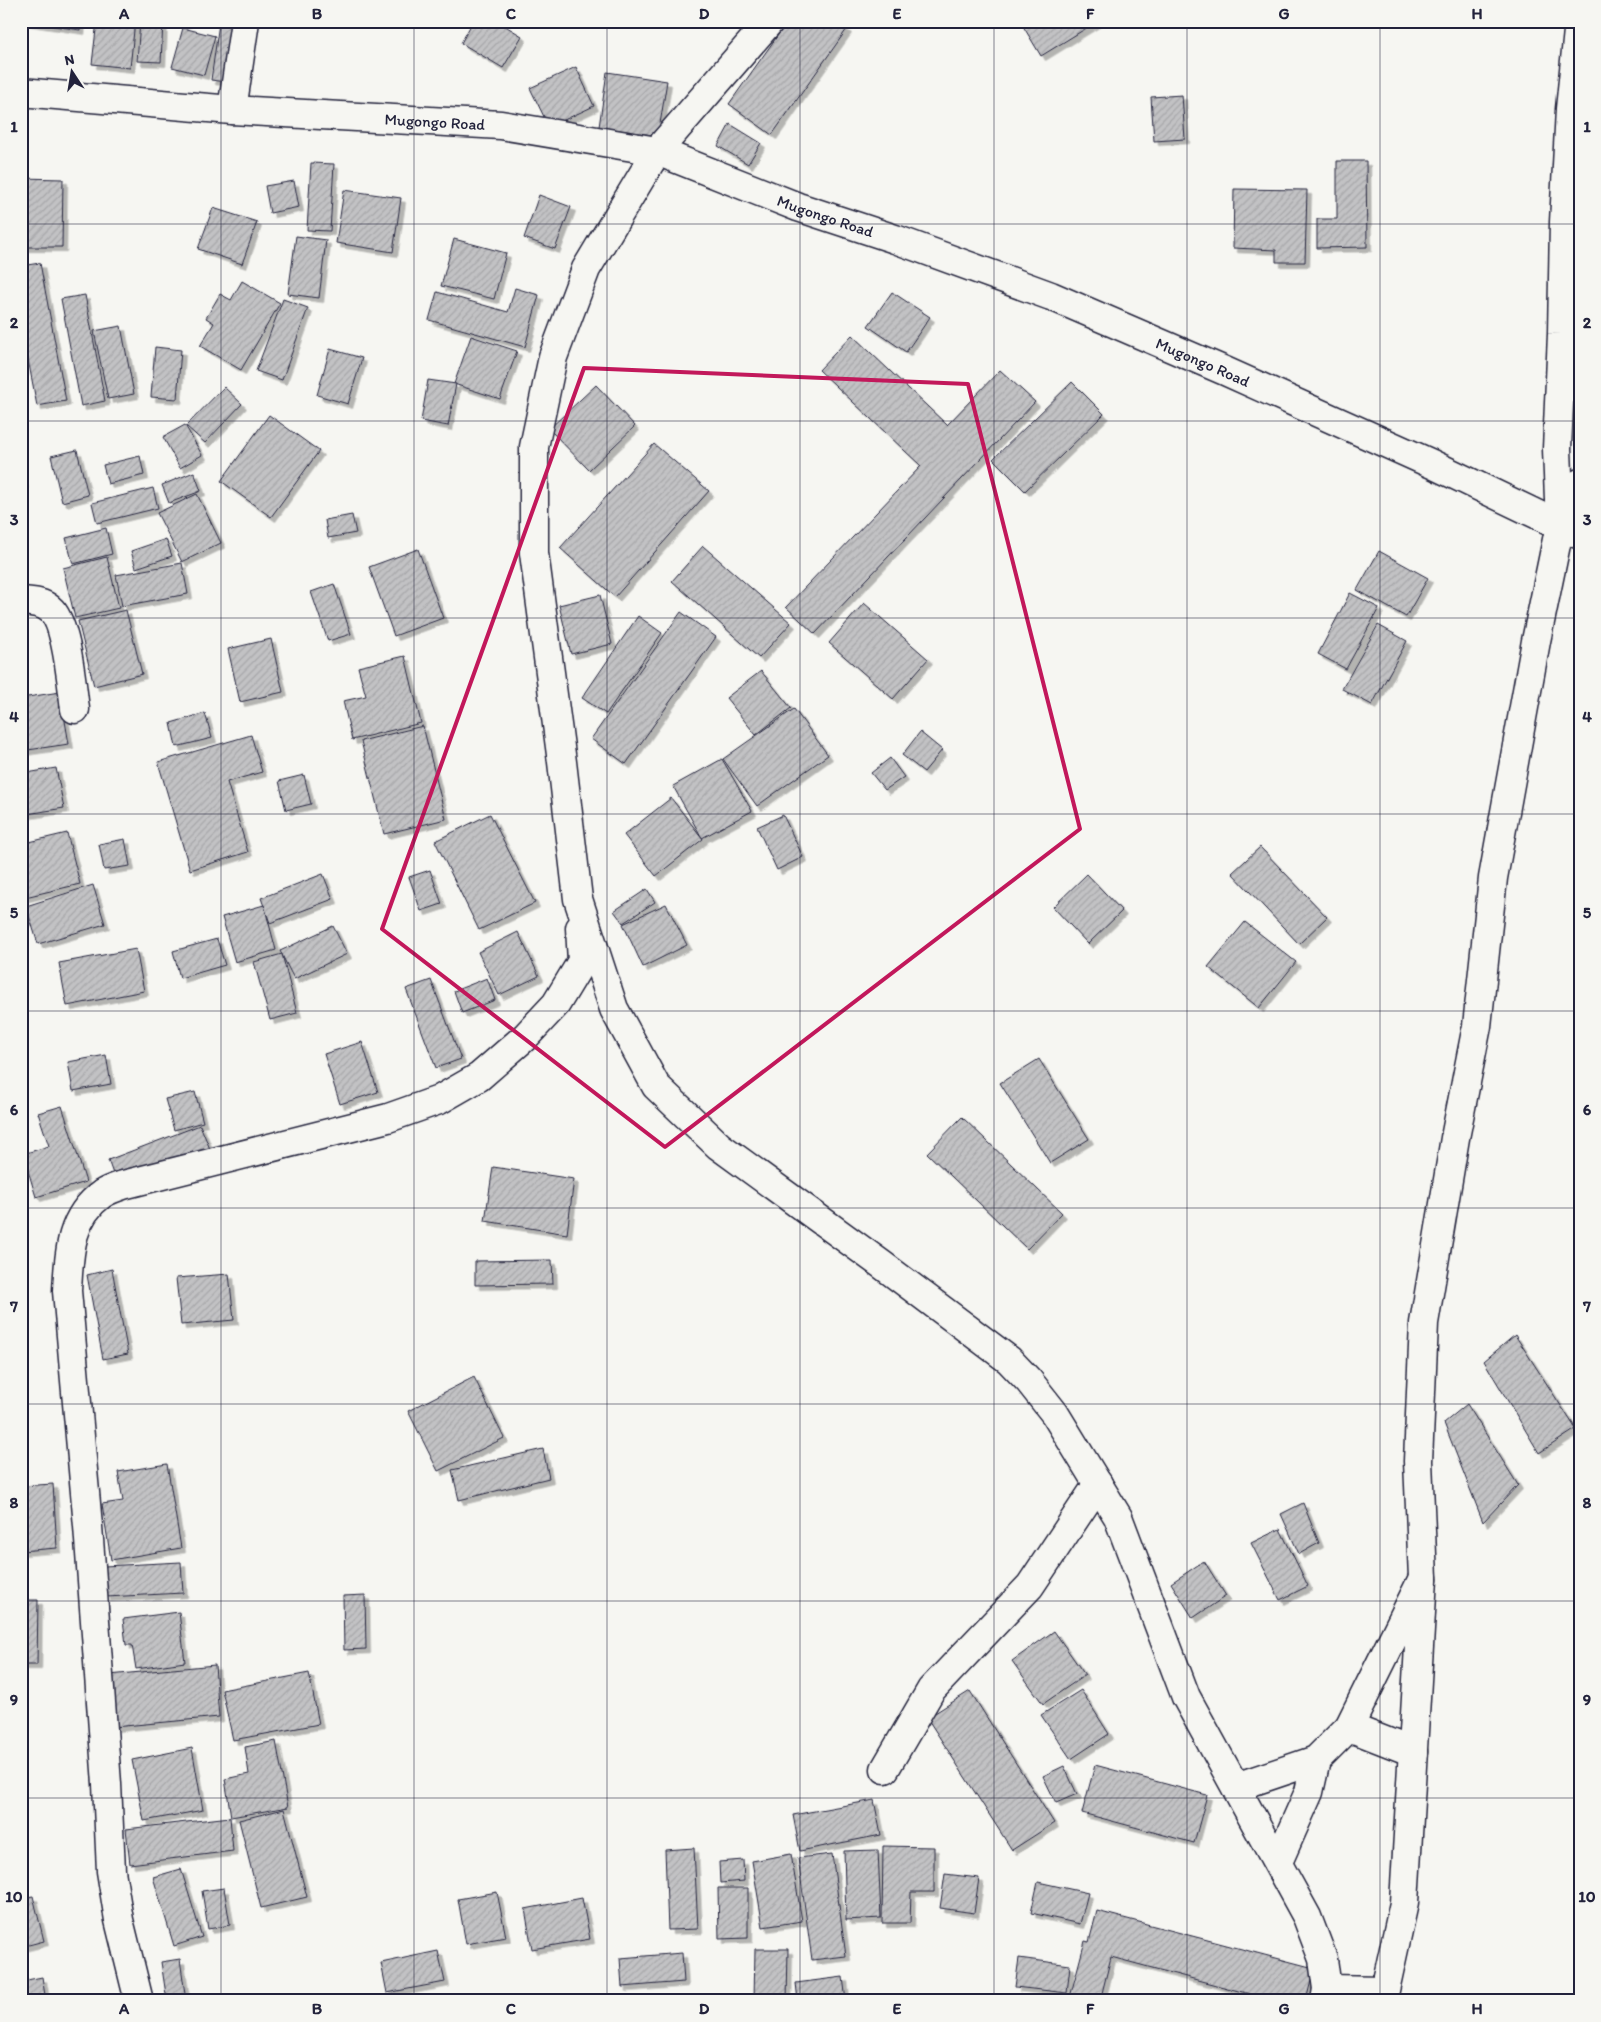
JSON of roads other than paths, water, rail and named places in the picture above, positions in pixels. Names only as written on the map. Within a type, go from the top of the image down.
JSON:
[{"type":"street","points":[[232,110],[245,21]]},
{"type":"street","points":[[139,2001],[119,1920],[111,1871],[107,1784],[88,1526],[67,1292],[69,1259],[74,1229],[88,1207],[103,1193],[123,1184],[388,1118],[439,1100],[479,1077],[525,1037],[556,1004],[582,961],[578,899],[562,762],[534,553],[534,447],[553,357],[586,269],[657,151],[770,21]]},
{"type":"street","points":[[1570,530],[1556,449],[1570,110],[1579,21]]},
{"type":"street","name":"Mugongo Road","points":[[21,92],[232,110],[502,125],[657,151],[798,207],[895,239],[1051,296],[1396,447],[1570,530]]},
{"type":"street","points":[[578,899],[614,1009],[656,1086],[719,1146],[1009,1360],[1029,1381],[1055,1414],[1118,1517],[1186,1696],[1307,1917],[1323,1959],[1326,1995],[1384,1996],[1404,1903],[1413,1752],[1423,1578],[1418,1461],[1424,1323],[1455,1138],[1477,1026],[1493,878],[1536,641],[1570,530],[1580,483]]},
{"type":"street","points":[[21,601],[38,602],[52,610],[66,645],[75,710]]},
{"type":"street","points":[[885,1770],[931,1690],[1030,1586],[1098,1484]]},
{"type":"street","points":[[1236,1787],[1316,1760],[1349,1727],[1423,1578]]},
{"type":"street","points":[[1349,1727],[1413,1752]]},
{"type":"street","points":[[1278,1862],[1309,1792],[1316,1760]]}]
